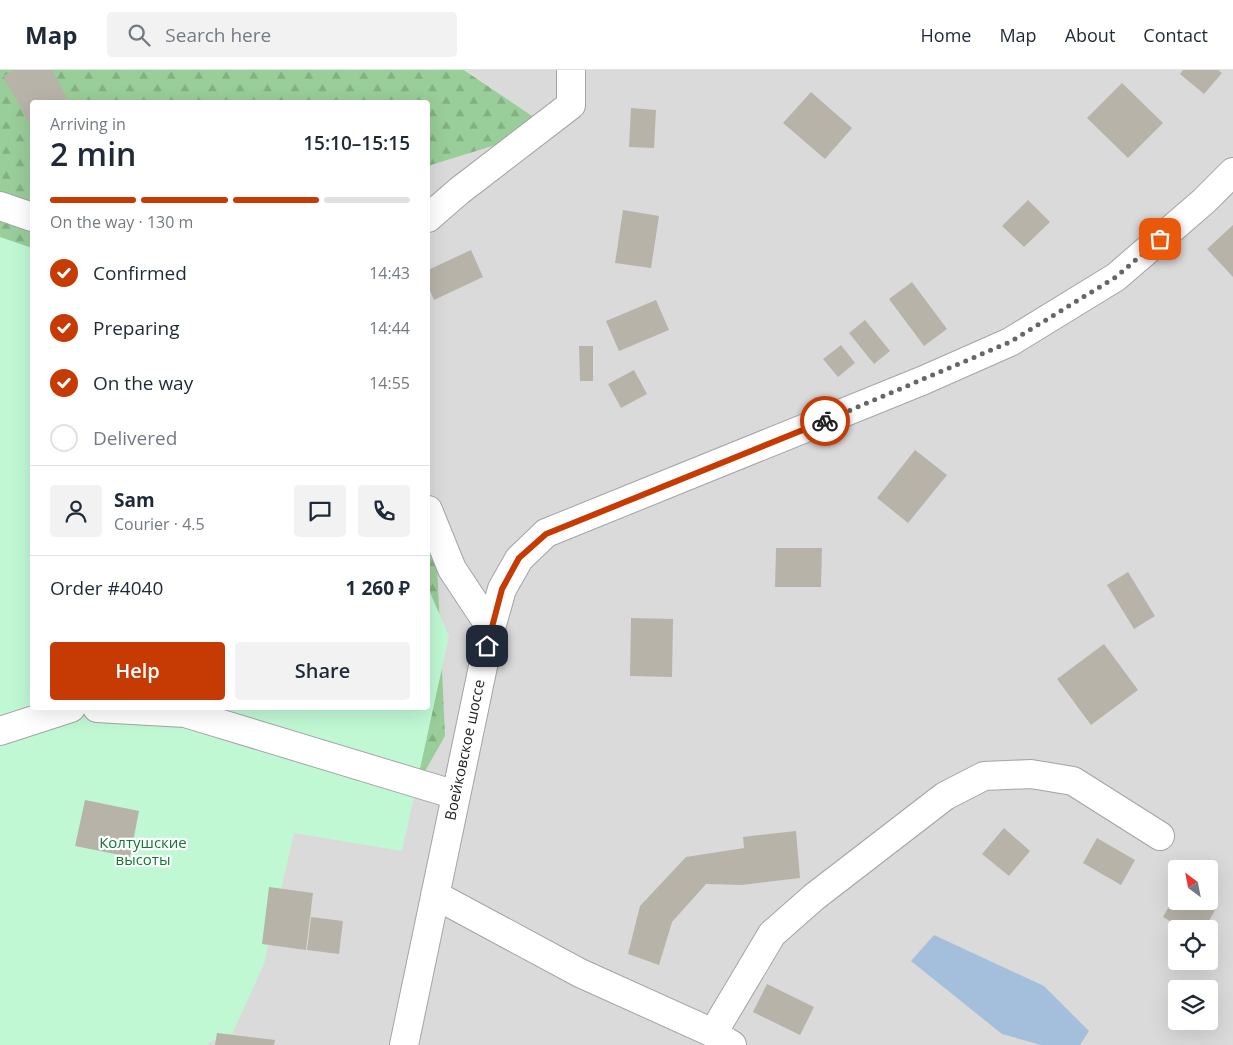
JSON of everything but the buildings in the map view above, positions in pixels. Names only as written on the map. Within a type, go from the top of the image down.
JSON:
[{"type":"street","points":[[430,216],[459,191],[571,105],[572,70]]},
{"type":"street","name":"Воейковское шоссе","points":[[404,1045],[490,628],[502,589],[519,558],[546,534],[924,380],[1010,342],[1116,277],[1204,201],[1233,172]]},
{"type":"street","points":[[0,206],[30,216]]},
{"type":"street","points":[[430,515],[452,568],[490,628]]},
{"type":"street","points":[[0,731],[65,710]]},
{"type":"street","points":[[141,710],[185,712],[456,796]]},
{"type":"street","points":[[435,894],[580,973],[722,1039],[772,934],[814,897],[945,796],[984,776],[1031,774],[1073,781],[1160,836]]},
{"type":"shaded area","points":[[465,70],[1233,70],[1233,1045],[93,1045],[58,783],[444,736],[437,563],[430,504],[430,165],[549,128]]},
{"type":"green space","points":[[0,70],[464,70],[550,128],[430,165],[430,100],[30,100],[30,710],[430,710],[430,504],[437,563],[445,736],[417,785],[228,735],[0,1045]]},
{"type":"green space","name":"Колтушские высоты","points":[[0,237],[30,247],[30,710],[430,710],[430,593],[449,636],[402,851],[294,833],[264,964],[232,1034],[209,1042],[208,1045],[0,1045]]},
{"type":"water","points":[[934,935],[1044,986],[1089,1031],[1080,1045],[1041,1045],[1002,1034],[911,961]]},
{"type":"way so far","points":[[825,421],[1010,342],[1116,277],[1160,239]]},
{"type":"route","points":[[487,646],[490,628],[502,589],[519,558],[546,534],[825,421]]}]
